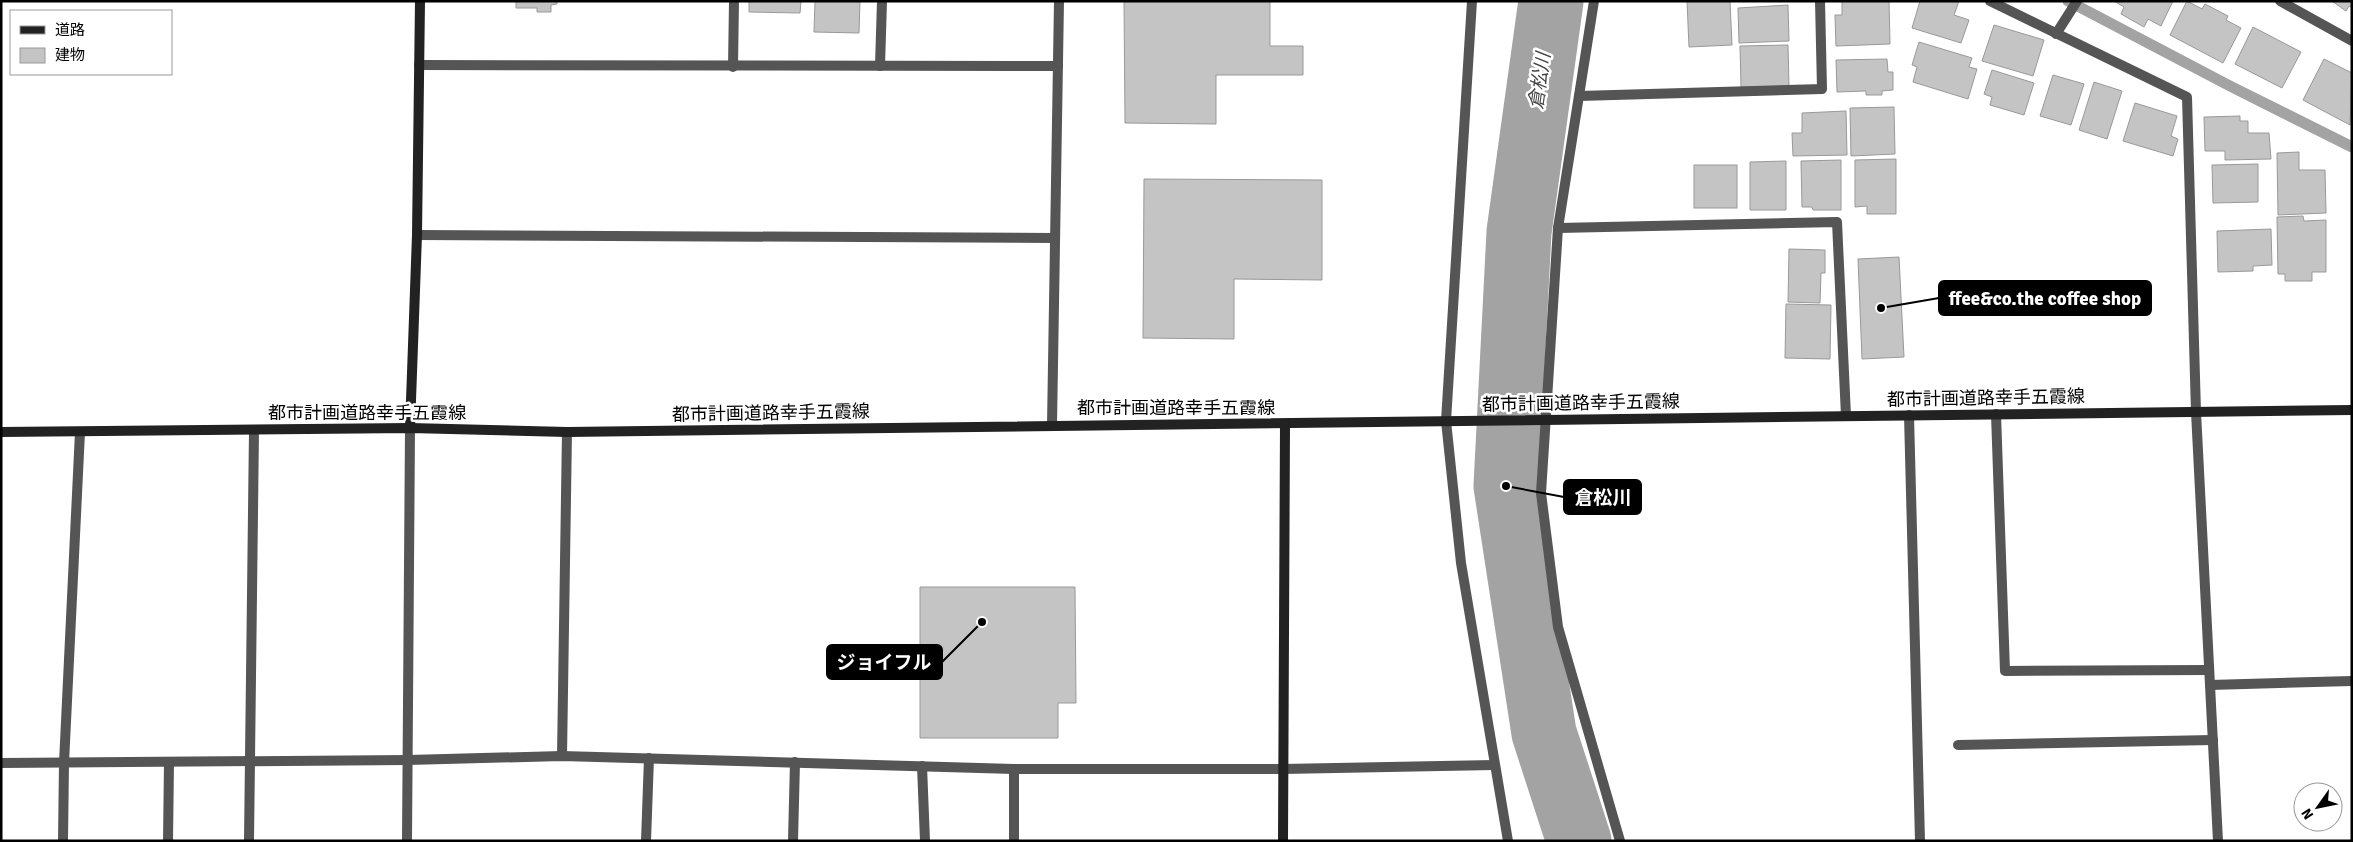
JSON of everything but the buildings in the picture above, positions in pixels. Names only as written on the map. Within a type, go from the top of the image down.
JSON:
[{"type":"street","points":[[407,841],[410,428],[417,235],[420,1]]},
{"type":"street","points":[[732,66],[734,1]]},
{"type":"street","points":[[880,66],[882,1]]},
{"type":"street","points":[[1052,425],[1059,1]]},
{"type":"street","points":[[1472,1],[1446,421],[1461,563],[1508,841]]},
{"type":"street","points":[[1594,1],[1558,228],[1544,419],[1541,492],[1558,627],[1620,841]]},
{"type":"street","points":[[1579,96],[1822,90],[1820,1]]},
{"type":"street","points":[[1990,1],[2187,97],[2196,412],[2218,841]]},
{"type":"street","points":[[2056,34],[2077,1]]},
{"type":"street","points":[[2280,1],[2352,41]]},
{"type":"street","points":[[419,65],[1058,66]]},
{"type":"street","points":[[1558,228],[1837,222],[1846,416]]},
{"type":"street","points":[[417,235],[1055,238]]},
{"type":"street","name":"都市計画道路幸手五霞線","points":[[1,432],[410,428],[567,432],[2352,410]]},
{"type":"street","points":[[1996,414],[2005,671],[2209,670]]},
{"type":"street","points":[[1909,415],[1920,841]]},
{"type":"street","points":[[1283,841],[1285,424]]},
{"type":"street","points":[[249,841],[254,430]]},
{"type":"street","points":[[63,841],[64,763],[80,432]]},
{"type":"street","points":[[562,756],[567,432]]},
{"type":"street","points":[[2210,685],[2352,681]]},
{"type":"street","points":[[1958,745],[2213,740]]},
{"type":"street","points":[[1,763],[249,762],[562,756],[1014,769],[1283,769],[1494,765]]},
{"type":"street","points":[[646,841],[649,758]]},
{"type":"street","points":[[168,762],[168,841]]},
{"type":"street","points":[[794,841],[795,762]]},
{"type":"street","points":[[922,766],[925,841]]},
{"type":"street","points":[[1014,769],[1014,841]]},
{"type":"waterway","name":"倉松川","points":[[1551,1],[1519,232],[1506,486],[1544,733],[1579,841]]},
{"type":"waterway","points":[[2068,1],[2230,86],[2352,147]]},
{"type":"place","name":"ffee&co.the coffee shop","points":[[1881,308]]},
{"type":"place","name":"倉松川","points":[[1506,486]]},
{"type":"place","name":"ジョイフル","points":[[982,622]]}]
